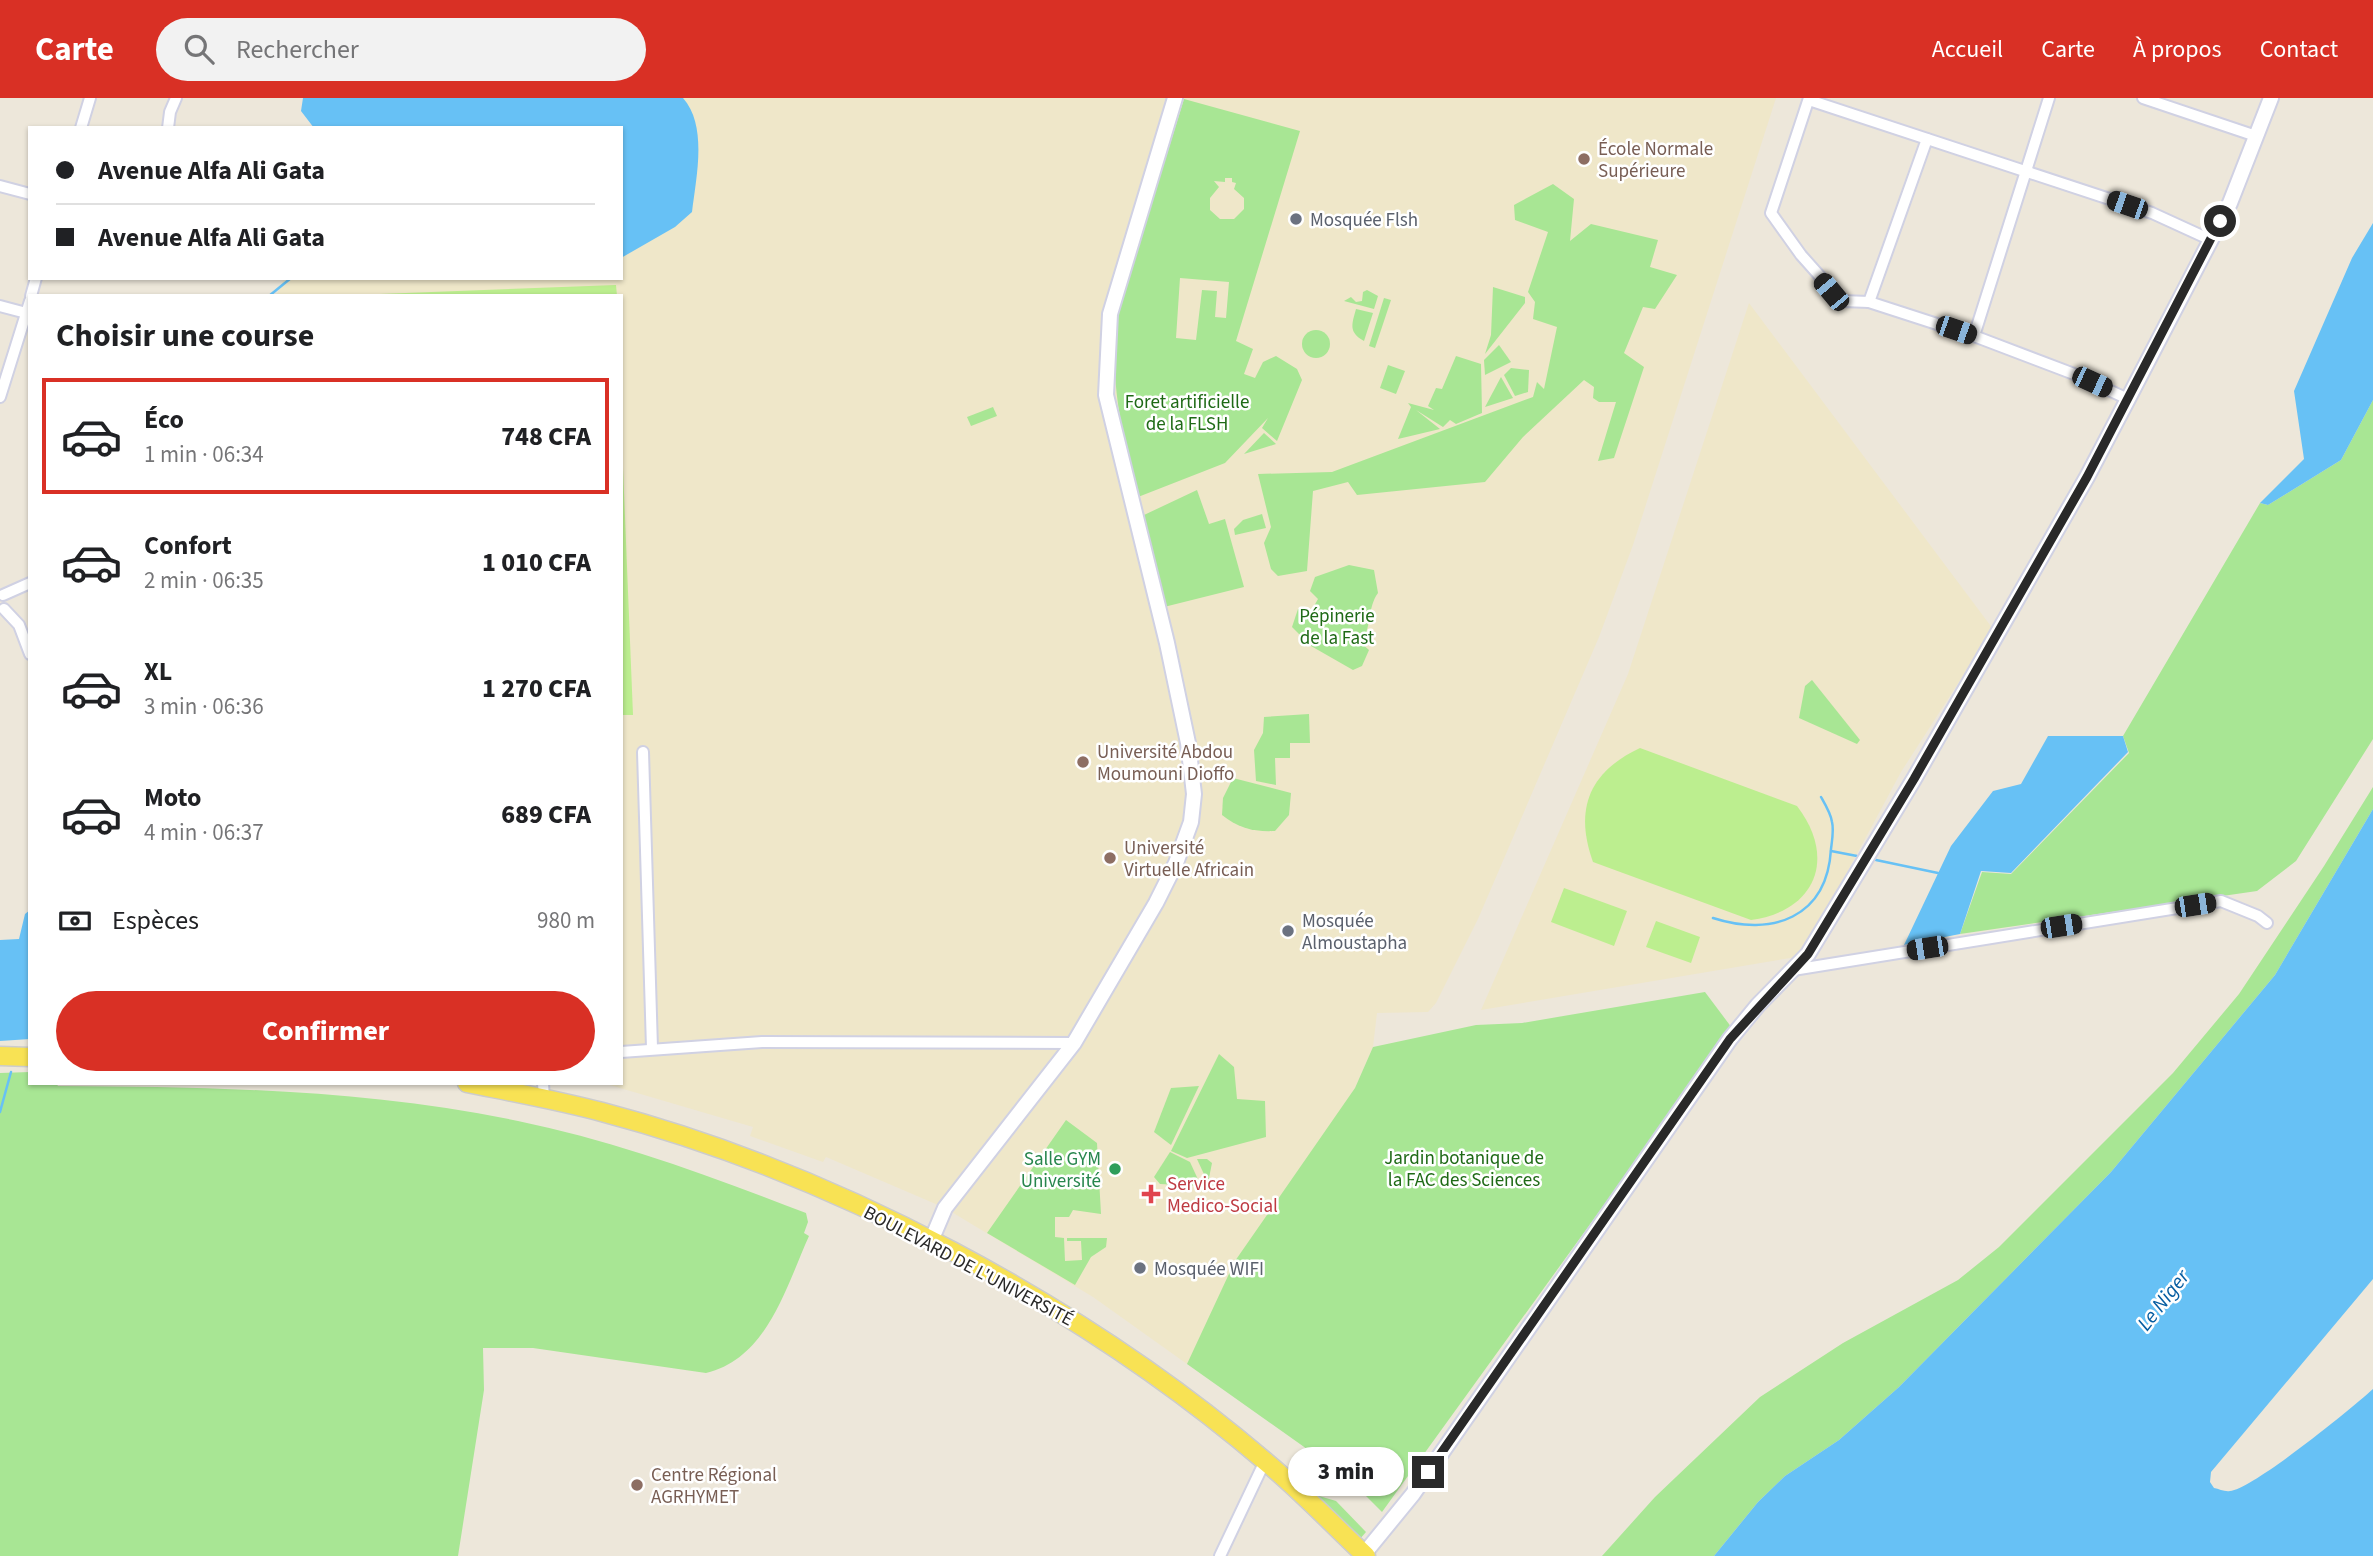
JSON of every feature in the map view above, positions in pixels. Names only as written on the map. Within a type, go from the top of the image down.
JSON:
[{"type":"main road","points":[[0,1056],[28,1057]]},
{"type":"main road","name":"BOULEVARD DE L'UNIVERSITÉ","points":[[487,1085],[543,1091],[712,1147],[829,1193],[931,1241],[1082,1325],[1265,1461],[1365,1555]]},
{"type":"street","points":[[82,126],[90,98]]},
{"type":"street","points":[[168,126],[176,98]]},
{"type":"street","points":[[931,1241],[945,1208],[1074,1043],[1156,903],[1176,863],[1191,822],[1194,794],[1188,743],[1167,643],[1106,395],[1110,314],[1175,98]]},
{"type":"street","points":[[1974,336],[2049,98]]},
{"type":"street","points":[[2143,98],[2256,136]]},
{"type":"street","points":[[1365,1555],[1413,1494],[1730,1039],[1808,954],[1914,779],[2087,477],[2230,202],[2271,98]]},
{"type":"street","points":[[2128,399],[2074,374],[1974,336],[1869,302],[1842,301],[1836,296],[1771,213],[1809,99],[2152,213],[2211,240]]},
{"type":"street","points":[[1869,302],[1927,139]]},
{"type":"street","points":[[0,186],[28,193]]},
{"type":"street","points":[[0,306],[28,314],[0,397]]},
{"type":"street","points":[[28,584],[1,594],[2,612],[19,625],[28,649]]},
{"type":"street","points":[[643,752],[652,1048]]},
{"type":"street","points":[[1793,970],[2221,901],[2258,916],[2267,923]]},
{"type":"street","points":[[623,1052],[762,1042],[1074,1043]]},
{"type":"street","points":[[1220,1556],[1265,1461]]},
{"type":"shaded area","name":"Université Abdou Moumouni Dioffo","points":[[361,98],[1776,98],[1633,545],[1599,637],[1478,919],[1436,1003],[1428,1012],[1377,1013],[1373,1047],[1355,1088],[1220,1296],[1187,1364],[1093,1297],[945,1208],[826,1157],[823,1162],[750,1136],[753,1127],[610,1085],[623,1085],[623,294],[277,294],[283,280],[623,280],[623,126]]},
{"type":"shaded area","points":[[1749,303],[1993,629],[1901,772],[1802,956],[1481,1010],[1628,674]]},
{"type":"green space","name":"Foret artificielle de la FLSH","points":[[1184,99],[1300,131],[1236,341],[1253,349],[1244,374],[1255,378],[1263,362],[1276,356],[1297,369],[1302,380],[1277,441],[1262,428],[1268,418],[1225,463],[1138,497],[1115,378],[1116,330],[1120,305]],"holes":[[[1225,178],[1232,178],[1232,182],[1236,183],[1234,189],[1244,198],[1244,209],[1234,219],[1220,219],[1210,210],[1210,198],[1219,187],[1214,181],[1225,182]],[[1180,278],[1229,282],[1226,318],[1215,317],[1217,291],[1202,290],[1196,340],[1176,338]]]},
{"type":"green space","points":[[1553,184],[1574,199],[1570,241],[1591,224],[1658,240],[1650,267],[1677,275],[1655,309],[1643,307],[1624,353],[1644,367],[1614,458],[1598,461],[1616,402],[1599,402],[1593,398],[1594,387],[1584,380],[1523,437],[1485,482],[1357,495],[1348,482],[1313,491],[1307,571],[1278,576],[1271,569],[1264,543],[1271,527],[1258,474],[1332,472],[1533,397],[1537,382],[1544,389],[1557,327],[1533,319],[1535,302],[1528,292],[1548,232],[1515,220],[1514,205]]},
{"type":"green space","points":[[616,285],[617,294],[380,294]]},
{"type":"green space","points":[[1493,287],[1525,297],[1525,303],[1485,354],[1491,335]]},
{"type":"green space","points":[[1367,290],[1378,296],[1374,309],[1344,301],[1351,297],[1356,302],[1362,301],[1363,292]]},
{"type":"green space","points":[[1384,298],[1391,300],[1375,348],[1369,346]]},
{"type":"green space","points":[[1356,309],[1373,313],[1364,341],[1353,331]]},
{"type":"green space","points":[[1316,330],[1326,334],[1330,344],[1326,354],[1316,358],[1306,354],[1302,344],[1306,334]]},
{"type":"green space","points":[[1499,345],[1511,362],[1485,375],[1484,360]]},
{"type":"green space","points":[[1456,356],[1481,364],[1482,413],[1456,424],[1450,420],[1443,427],[1416,410],[1440,429],[1398,439],[1411,407],[1408,403],[1434,410],[1428,406],[1436,388],[1442,389]]},
{"type":"green space","points":[[1388,365],[1405,371],[1396,394],[1380,388]]},
{"type":"green space","points":[[1511,368],[1529,370],[1528,392],[1515,396],[1504,375]]},
{"type":"green space","points":[[1501,377],[1513,398],[1485,407]]},
{"type":"green space","points":[[2373,400],[2373,739],[2296,861],[2257,891],[1960,934],[1982,872],[2011,874],[2129,753],[2123,736],[2260,503],[2268,505],[2341,460]]},
{"type":"green space","points":[[993,407],[997,416],[971,426],[967,417]]},
{"type":"green space","points":[[1264,433],[1276,444],[1244,454]]},
{"type":"green space","points":[[623,468],[633,715],[623,715]]},
{"type":"green space","points":[[1197,490],[1209,524],[1225,519],[1244,587],[1164,607],[1144,515]]},
{"type":"green space","points":[[1262,514],[1266,528],[1235,535],[1234,529],[1243,520]]},
{"type":"green space","name":"Pépinerie de la Fast","points":[[1349,565],[1374,570],[1378,593],[1361,643],[1369,650],[1362,666],[1353,670],[1311,646],[1292,627],[1298,609],[1310,613],[1318,599],[1310,591],[1315,577]]},
{"type":"green space","points":[[1812,680],[1860,740],[1857,744],[1799,718],[1805,686]]},
{"type":"green space","points":[[1309,714],[1310,743],[1290,743],[1290,758],[1275,758],[1276,785],[1256,781],[1254,750],[1263,733],[1264,717]]},
{"type":"green space","points":[[1640,748],[1797,806],[1809,825],[1816,844],[1817,863],[1805,894],[1791,906],[1773,915],[1751,920],[1593,862],[1585,825],[1590,794],[1608,768]]},
{"type":"green space","points":[[1233,778],[1291,793],[1289,815],[1275,831],[1247,828],[1222,815],[1223,798]]},
{"type":"green space","points":[[2373,787],[2373,809],[2275,975],[2111,1172],[1899,1387],[1839,1440],[1785,1476],[1758,1502],[1714,1556],[1602,1556],[1655,1497],[1760,1397],[1843,1343],[1958,1280],[1999,1247],[2173,1073],[2239,994]]},
{"type":"green space","points":[[1564,888],[1627,911],[1614,946],[1551,922]]},
{"type":"green space","points":[[1656,921],[1700,937],[1691,963],[1646,947]]},
{"type":"green space","name":"Jardin botanique de la FAC des Sciences","points":[[1705,992],[1732,1028],[1382,1512],[1356,1486],[1292,1468],[1307,1449],[1187,1364],[1235,1261],[1355,1088],[1373,1047],[1476,1025],[1522,1023]]},
{"type":"green space","points":[[1219,1054],[1234,1067],[1237,1099],[1265,1101],[1266,1137],[1187,1158],[1171,1151]]},
{"type":"green space","points":[[28,1072],[28,1085],[231,1089],[346,1096],[461,1110],[518,1121],[628,1149],[806,1213],[808,1222],[804,1233],[809,1236],[782,1298],[759,1337],[745,1353],[727,1365],[706,1373],[533,1348],[483,1348],[484,1390],[458,1556],[0,1556],[0,1073]]},
{"type":"green space","points":[[1199,1086],[1171,1145],[1154,1132],[1171,1088]]},
{"type":"green space","points":[[1066,1120],[1097,1143],[1101,1214],[1073,1210],[1069,1217],[1055,1217],[1055,1237],[1064,1238],[1065,1261],[1082,1260],[1081,1241],[1067,1241],[1067,1238],[1107,1238],[1106,1247],[1091,1257],[1075,1285],[987,1233]]},
{"type":"green space","points":[[1170,1152],[1190,1162],[1201,1186],[1160,1184],[1154,1177]]},
{"type":"green space","points":[[1197,1159],[1207,1159],[1212,1163],[1208,1183]]},
{"type":"green space","points":[[1316,1495],[1336,1501],[1366,1532],[1359,1540],[1315,1497]]},
{"type":"water","points":[[303,98],[683,98],[696,123],[698,137],[698,168],[692,212],[675,227],[623,257],[623,126],[312,126],[301,111]]},
{"type":"water","points":[[2373,223],[2373,400],[2341,460],[2268,505],[2260,503],[2304,459],[2294,391],[2352,258]]},
{"type":"water","points":[[2048,736],[2123,736],[2128,752],[2011,873],[1981,871],[1960,934],[1904,945],[1951,846],[1993,791],[2021,784]]},
{"type":"water","name":"Le Niger","points":[[2373,809],[2373,1279],[2211,1472],[2210,1482],[2214,1488],[2226,1491],[2242,1487],[2302,1446],[2373,1389],[2373,1556],[1714,1556],[1758,1502],[1785,1476],[1839,1440],[1899,1387],[2111,1172],[2275,975]]},
{"type":"water","points":[[28,912],[28,1039],[0,1041],[0,940],[19,939],[25,914]]},
{"type":"waterway","points":[[271,294],[289,280]]},
{"type":"waterway","points":[[1713,918],[1756,925],[1775,923],[1793,916],[1807,906],[1819,892],[1827,873],[1832,843],[1831,819],[1821,797]]},
{"type":"waterway","points":[[1831,851],[1857,856]]},
{"type":"waterway","points":[[1876,860],[1938,873]]},
{"type":"waterway","points":[[0,1112],[11,1072]]},
{"type":"place","name":"École Normale Supérieure","points":[[1584,159]]},
{"type":"place","name":"Mosquée Flsh","points":[[1296,219]]},
{"type":"place","name":"Université Abdou Moumouni Dioffo","points":[[1083,762]]},
{"type":"place","name":"Université Virtuelle Africain","points":[[1110,858]]},
{"type":"place","name":"Mosquée Almoustapha","points":[[1288,931]]},
{"type":"place","name":"Salle GYM Université","points":[[1115,1169]]},
{"type":"place","name":"Service Medico-Social","points":[[1151,1194]]},
{"type":"place","name":"Mosquée WIFI","points":[[1140,1268]]},
{"type":"place","name":"Centre Régional AGRHYMET","points":[[637,1485]]},
{"type":"route","points":[[1428,1472],[1730,1039],[1758,1005],[1808,954],[1914,779],[2087,477],[2220,221]]}]
